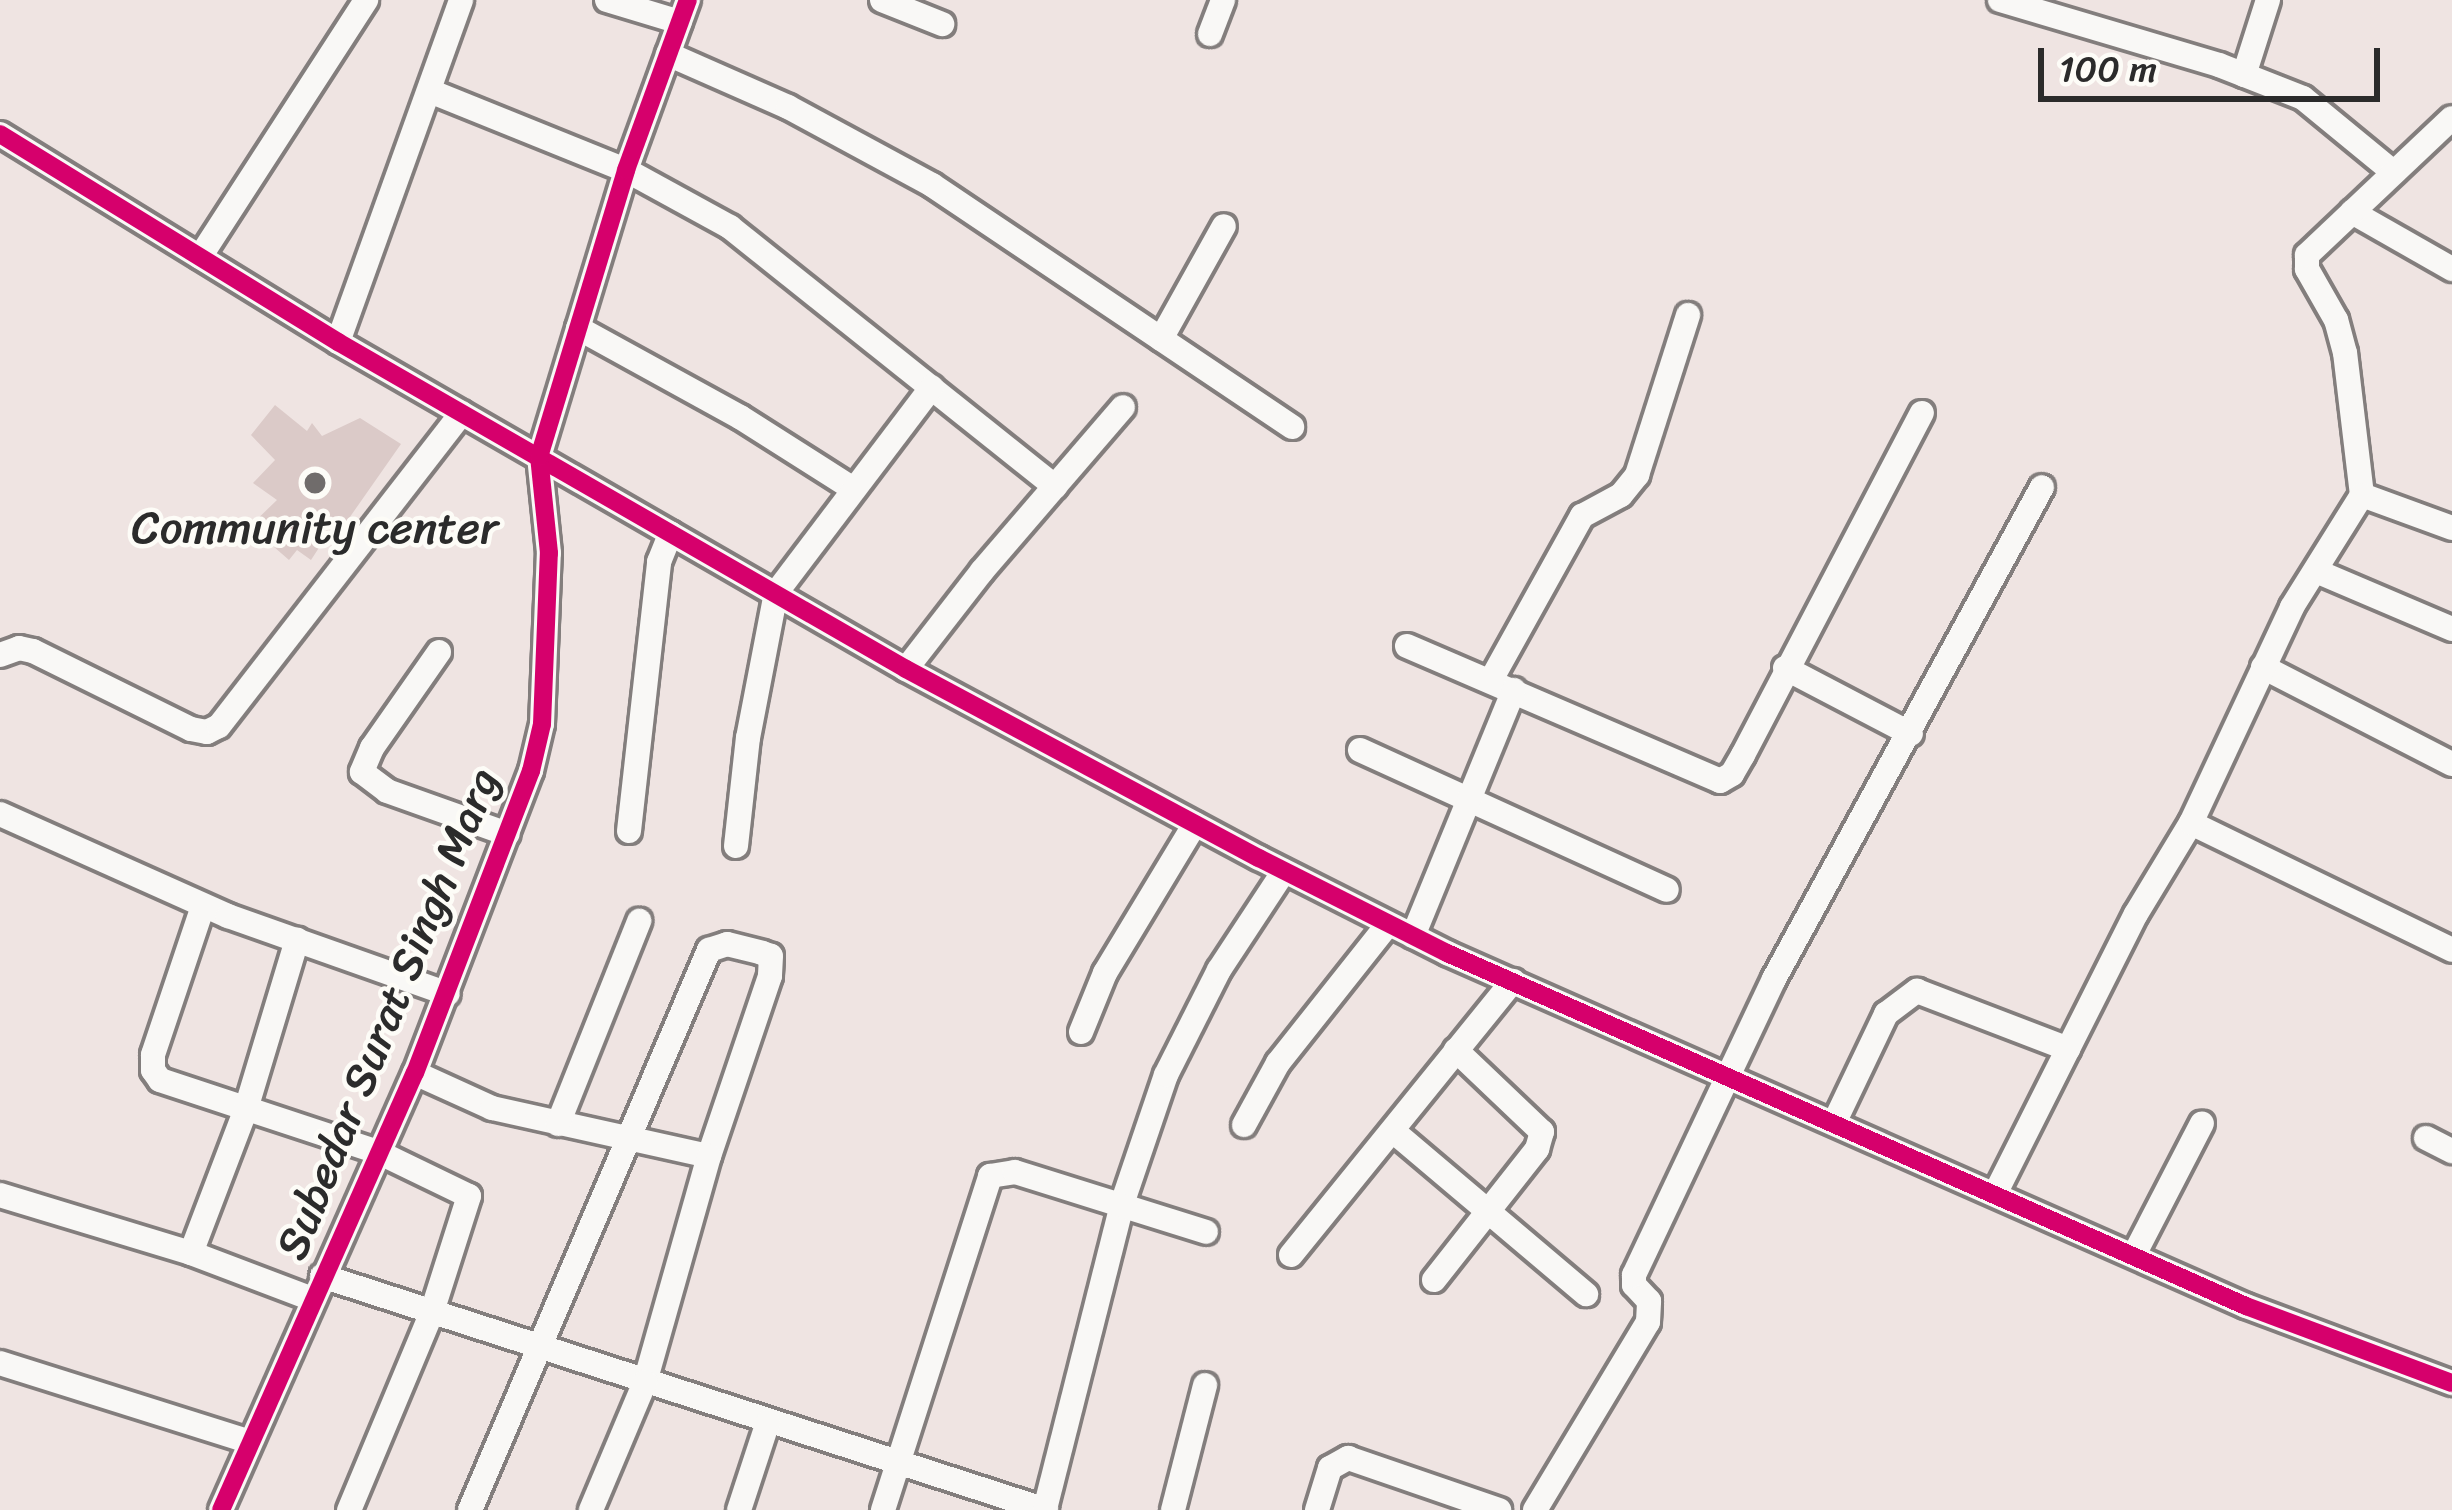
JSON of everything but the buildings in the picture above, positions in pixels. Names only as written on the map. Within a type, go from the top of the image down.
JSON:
[{"type":"street","points":[[200,257],[366,0]]},
{"type":"street","points":[[338,342],[460,0]]},
{"type":"street","points":[[539,457],[626,170],[684,11],[607,0]]},
{"type":"street","points":[[882,0],[942,24]]},
{"type":"street","points":[[1210,34],[1223,0]]},
{"type":"street","points":[[2000,0],[2244,75],[2303,98],[2393,172]]},
{"type":"street","points":[[2244,75],[2268,0]]},
{"type":"street","points":[[668,54],[788,107],[932,185],[1292,427]]},
{"type":"street","points":[[430,91],[626,170],[730,227],[1055,486]]},
{"type":"street","points":[[1995,1194],[2136,914],[2191,823],[2263,667],[2362,495],[2345,353],[2328,304],[2307,269],[2307,255],[2451,120]]},
{"type":"street","points":[[0,134],[338,342],[907,668],[1388,924],[2246,1306],[2452,1383]]},
{"type":"street","points":[[2352,212],[2452,269]]},
{"type":"street","points":[[1161,339],[1224,226]]},
{"type":"street","points":[[1413,936],[1466,802],[1503,685],[1582,516],[1621,495],[1637,475],[1688,315]]},
{"type":"street","points":[[578,328],[740,417],[852,488]]},
{"type":"street","points":[[736,846],[748,738],[776,593],[932,387]]},
{"type":"street","points":[[907,668],[1124,407]]},
{"type":"street","points":[[0,655],[19,648],[33,651],[207,732],[219,726],[462,413]]},
{"type":"street","points":[[1407,646],[1720,781],[1732,774],[1743,755],[1922,413]]},
{"type":"street","name":"Subedar Surat Singh Marg","points":[[221,1510],[448,994],[508,834],[542,724],[549,553],[539,457]]},
{"type":"street","points":[[1535,1510],[1648,1322],[1648,1301],[1634,1285],[1634,1275],[1774,979],[2042,487]]},
{"type":"street","points":[[2362,495],[2452,528]]},
{"type":"street","points":[[629,830],[658,562],[671,533]]},
{"type":"street","points":[[2316,571],[2452,629]]},
{"type":"street","points":[[439,652],[362,764],[362,772],[387,791],[508,834]]},
{"type":"street","points":[[2263,667],[2452,764]]},
{"type":"street","points":[[1785,668],[1911,734]]},
{"type":"street","points":[[1360,750],[1666,890]]},
{"type":"street","points":[[0,814],[203,906],[448,994]]},
{"type":"street","points":[[2191,823],[2452,950]]},
{"type":"street","points":[[1081,1032],[1105,973],[1195,824]]},
{"type":"street","points":[[0,1195],[317,1288],[431,1312],[1046,1510],[1122,1204],[1166,1075],[1219,970],[1284,871]]},
{"type":"street","points":[[203,906],[153,1070],[169,1085],[378,1152],[469,1196],[431,1312],[349,1510]]},
{"type":"street","points":[[558,1124],[639,921]]},
{"type":"street","points":[[1244,1125],[1278,1063],[1388,924]]},
{"type":"street","points":[[191,1253],[246,1109],[297,940]]},
{"type":"street","points":[[470,1510],[709,950],[727,944],[771,956],[773,963],[709,1156],[645,1382],[591,1510]]},
{"type":"street","points":[[1291,1255],[1513,981]]},
{"type":"street","points":[[1835,1121],[1886,1014],[1917,991],[2068,1049]]},
{"type":"street","points":[[1434,1280],[1537,1149],[1542,1132],[1456,1050]]},
{"type":"street","points":[[415,1073],[492,1108],[709,1156]]},
{"type":"street","points":[[2134,1255],[2202,1124]]},
{"type":"street","points":[[1393,1132],[1485,1214],[1586,1294]]},
{"type":"street","points":[[2426,1138],[2452,1151]]},
{"type":"street","points":[[883,1510],[990,1176],[1015,1172],[1205,1232]]},
{"type":"street","points":[[0,1363],[250,1442]]},
{"type":"street","points":[[1173,1510],[1205,1385]]},
{"type":"street","points":[[739,1510],[768,1422]]},
{"type":"street","points":[[1317,1510],[1330,1468],[1348,1458],[1498,1510]]},
{"type":"cycle path","points":[[221,1510],[415,1073],[531,771],[542,724],[549,553],[539,457],[626,170],[688,0]]},
{"type":"cycle path","points":[[0,134],[338,342],[906,669],[1259,858],[1447,953],[2246,1306],[2452,1383]]},
{"type":"place","name":"Community center","points":[[315,483]]}]
